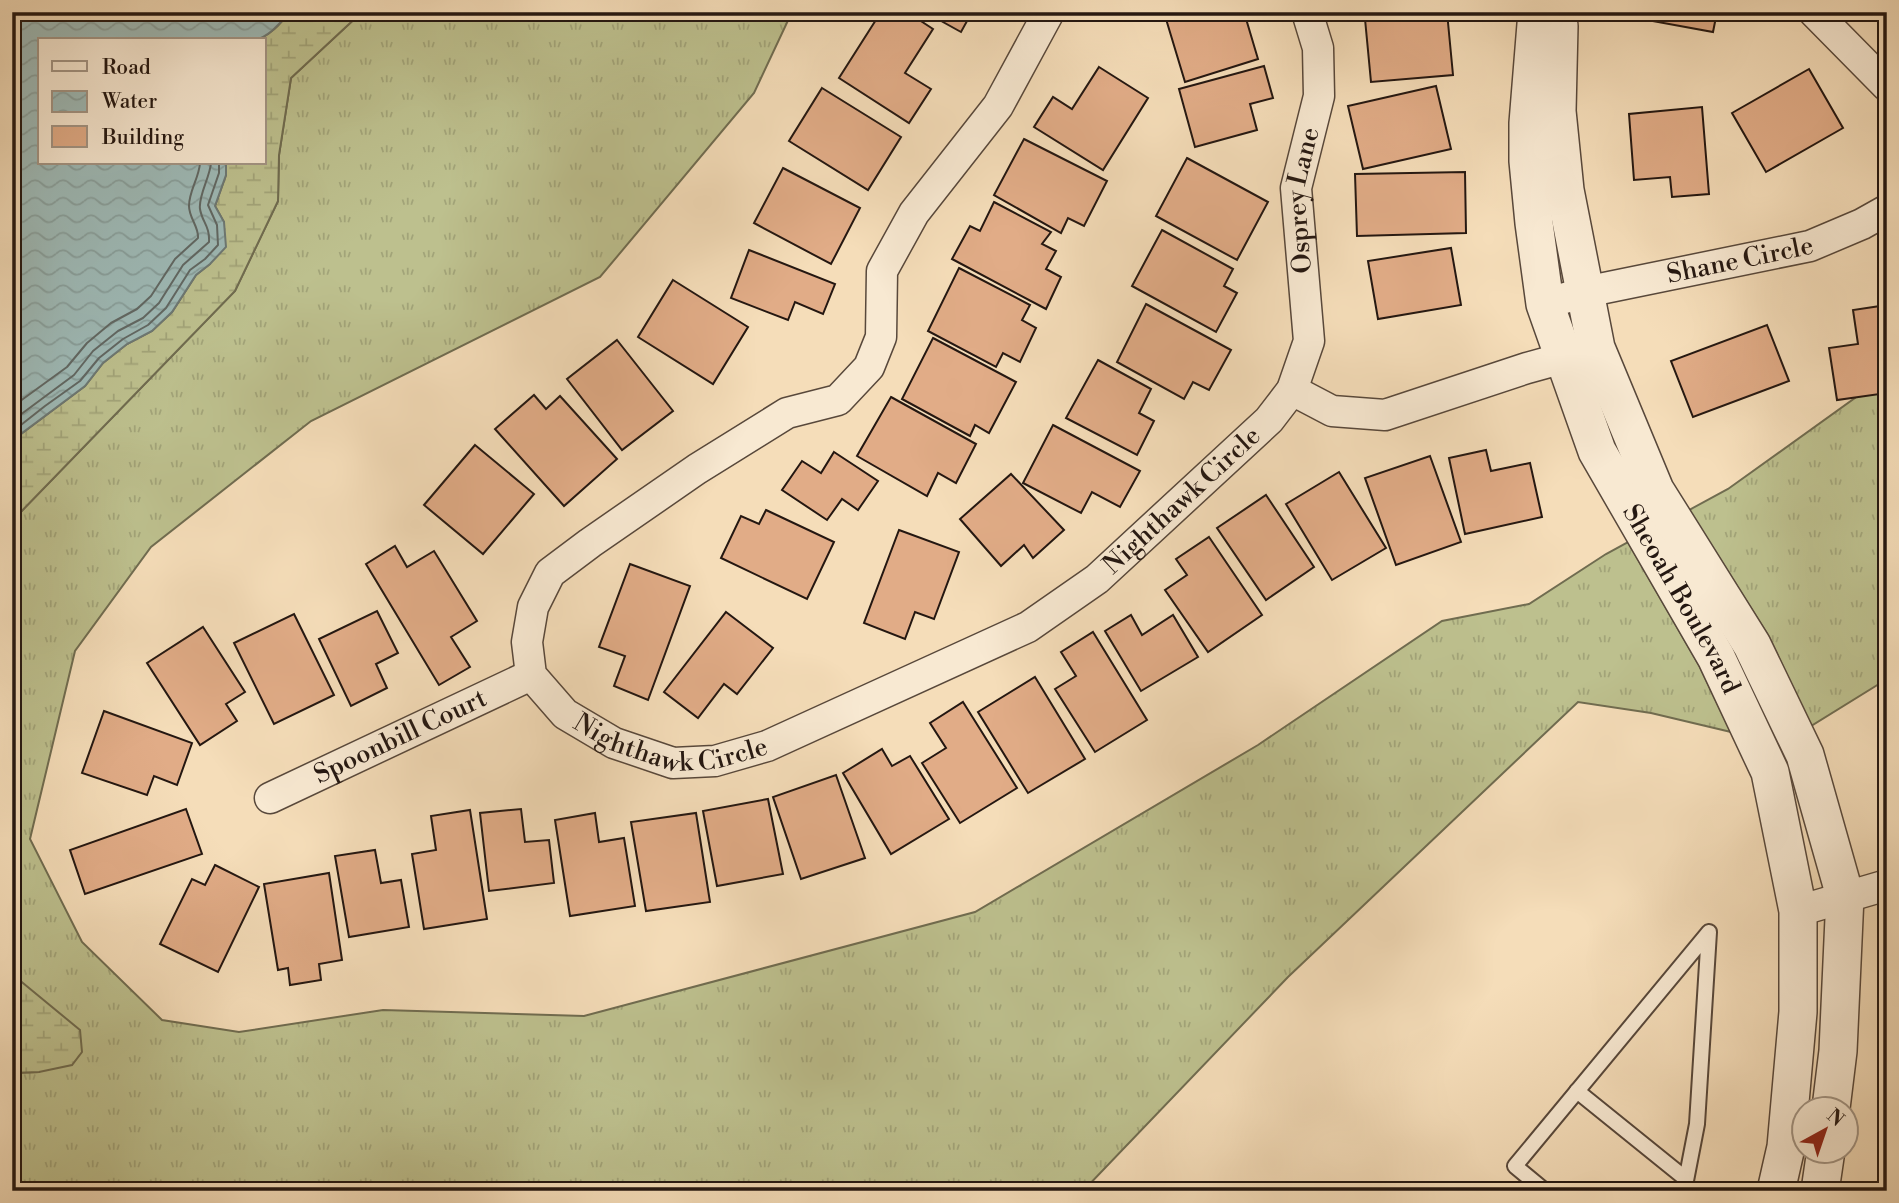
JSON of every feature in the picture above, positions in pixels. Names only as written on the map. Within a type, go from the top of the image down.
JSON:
[{"type":"street","points":[[531,675],[527,642],[533,607],[550,573],[590,542],[697,469],[787,414],[838,400],[869,367],[881,337],[883,271],[914,213],[998,106],[1049,12]]},
{"type":"street","name":"Osprey Lane","points":[[1292,390],[1309,341],[1296,188],[1319,96],[1318,48],[1307,12]]},
{"type":"street","name":"Sheoah Boulevard","points":[[1537,12],[1528,123],[1528,161],[1545,304],[1580,354],[1655,490],[1752,645],[1805,755],[1845,896],[1838,1051],[1833,1094]]},
{"type":"street","name":"Sheoah Boulevard","points":[[1561,12],[1557,111],[1565,190],[1585,292],[1580,354],[1597,451],[1716,657],[1770,772],[1798,911],[1798,1012],[1786,1147],[1776,1191]]},
{"type":"street","points":[[1814,12],[1887,86]]},
{"type":"street","name":"Shane Circle","points":[[1585,292],[1810,246],[1862,225],[1887,210]]},
{"type":"street","points":[[1545,304],[1585,292]]},
{"type":"street","points":[[1292,390],[1332,411],[1385,415],[1527,368],[1580,354]]},
{"type":"street","name":"Nighthawk Circle","points":[[531,675],[565,713],[614,743],[673,763],[715,761],[766,746],[1028,626],[1097,579],[1269,420],[1292,390]]},
{"type":"street","name":"Spoonbill Court","points":[[270,798],[531,675]]},
{"type":"street","points":[[1798,911],[1887,885]]},
{"type":"street","points":[[1821,1191],[1824,1164]]},
{"type":"lane","points":[[1545,1191],[1515,1166],[1577,1091],[1709,932],[1697,1124],[1685,1185],[1577,1091]]},
{"type":"green space","points":[[290,12],[362,12],[291,78],[279,155],[278,201],[235,291],[12,521],[12,450],[17,437],[85,386],[103,363],[127,344],[152,331],[172,312],[196,275],[210,264],[224,222],[215,206],[226,175],[226,164],[266,164],[266,38],[260,38]]},
{"type":"green space","points":[[362,12],[792,12],[754,93],[600,277],[311,421],[151,547],[75,651],[30,839],[82,942],[162,1020],[239,1032],[383,1010],[584,1016],[975,912],[1258,745],[1442,621],[1529,604],[1628,542],[1700,667],[1731,732],[1651,713],[1578,702],[1288,977],[1083,1191],[12,1191],[12,1073],[39,1072],[20,982],[12,974],[12,521],[235,291],[278,201],[279,155],[291,78]]},
{"type":"green space","points":[[1887,375],[1887,679],[1811,726],[1768,635],[1689,510],[1728,489]]},
{"type":"green space","points":[[12,974],[80,1030],[82,1052],[72,1065],[39,1072],[12,1073]]},
{"type":"water","points":[[12,12],[290,12],[260,38],[38,38],[38,164],[226,164],[226,175],[215,206],[224,222],[226,247],[196,275],[172,312],[152,331],[127,344],[103,363],[85,386],[17,437],[12,450]]},
{"type":"building","points":[[881,12],[907,12],[933,29],[905,73],[931,89],[909,123],[839,78]]},
{"type":"building","points":[[925,12],[972,12],[961,32]]},
{"type":"building","points":[[1189,12],[1244,12],[1258,59],[1185,82],[1166,19]]},
{"type":"building","points":[[1447,12],[1453,75],[1371,82],[1365,19]]},
{"type":"building","points":[[1649,12],[1717,12],[1713,32],[1647,20]]},
{"type":"building","points":[[1264,66],[1273,98],[1250,104],[1257,130],[1195,147],[1179,89]]},
{"type":"building","points":[[1099,67],[1148,98],[1103,170],[1034,127],[1053,97],[1072,109]]},
{"type":"building","points":[[1809,69],[1843,128],[1766,172],[1732,113]]},
{"type":"building","points":[[1436,86],[1451,149],[1363,169],[1348,106]]},
{"type":"building","points":[[822,88],[901,137],[868,190],[789,141]]},
{"type":"building","points":[[1702,107],[1709,194],[1672,197],[1670,177],[1634,180],[1629,114]]},
{"type":"building","points":[[1024,139],[1107,181],[1084,226],[1068,218],[1061,233],[994,195]]},
{"type":"building","points":[[1187,158],[1268,202],[1237,260],[1156,216]]},
{"type":"building","points":[[783,168],[860,208],[831,264],[754,223]]},
{"type":"building","points":[[1465,172],[1466,233],[1357,236],[1355,174]]},
{"type":"building","points":[[994,202],[1051,232],[1042,244],[1056,251],[1046,269],[1061,277],[1046,309],[952,259],[970,226],[980,231]]},
{"type":"building","points":[[1162,230],[1233,269],[1224,286],[1237,293],[1216,332],[1132,286]]},
{"type":"building","points":[[1451,248],[1461,305],[1378,319],[1368,261]]},
{"type":"building","points":[[749,250],[835,284],[823,314],[795,302],[788,320],[731,298]]},
{"type":"building","points":[[959,268],[1030,305],[1022,320],[1036,328],[1020,362],[1003,353],[996,367],[928,331]]},
{"type":"building","points":[[673,280],[748,327],[713,384],[638,337]]},
{"type":"building","points":[[1146,304],[1231,350],[1209,390],[1193,382],[1184,399],[1117,362]]},
{"type":"building","points":[[1887,305],[1887,393],[1837,400],[1829,348],[1858,344],[1853,310]]},
{"type":"building","points":[[1767,325],[1789,381],[1693,417],[1671,361]]},
{"type":"building","points":[[933,338],[1016,382],[989,433],[975,425],[970,436],[902,399]]},
{"type":"building","points":[[617,340],[673,411],[622,450],[567,379]]},
{"type":"building","points":[[1098,360],[1151,389],[1139,413],[1154,421],[1137,455],[1066,418]]},
{"type":"building","points":[[534,395],[546,409],[560,396],[617,459],[564,506],[495,429]]},
{"type":"building","points":[[891,397],[976,444],[956,483],[938,473],[927,496],[857,456]]},
{"type":"building","points":[[1053,425],[1140,471],[1120,507],[1092,492],[1081,513],[1023,483]]},
{"type":"building","points":[[475,445],[534,494],[483,554],[424,505]]},
{"type":"building","points":[[1486,450],[1491,471],[1530,463],[1542,517],[1465,534],[1449,458]]},
{"type":"building","points":[[834,452],[878,481],[858,510],[842,499],[827,520],[782,490],[802,461],[821,473]]},
{"type":"building","points":[[1430,456],[1461,542],[1396,565],[1365,478]]},
{"type":"building","points":[[1339,472],[1386,548],[1332,580],[1286,504]]},
{"type":"building","points":[[1011,474],[1064,530],[1033,558],[1024,545],[1001,566],[960,519]]},
{"type":"building","points":[[1266,495],[1314,567],[1266,600],[1217,528]]},
{"type":"building","points":[[766,510],[834,542],[807,599],[721,558],[741,516],[759,524]]},
{"type":"building","points":[[899,530],[959,552],[934,619],[915,612],[905,639],[864,623]]},
{"type":"building","points":[[1209,537],[1262,615],[1208,652],[1165,590],[1187,575],[1176,559]]},
{"type":"building","points":[[395,546],[407,567],[434,551],[477,621],[451,637],[470,667],[439,685],[366,564]]},
{"type":"building","points":[[630,564],[690,586],[648,700],[614,686],[625,656],[599,647]]},
{"type":"building","points":[[377,611],[398,653],[376,664],[387,688],[351,706],[319,639]]},
{"type":"building","points":[[726,612],[773,648],[737,694],[724,684],[698,718],[664,692]]},
{"type":"building","points":[[294,614],[334,695],[274,724],[234,643]]},
{"type":"building","points":[[1131,615],[1142,635],[1173,615],[1198,657],[1141,691],[1105,631]]},
{"type":"building","points":[[203,627],[245,692],[226,704],[237,721],[200,745],[147,663]]},
{"type":"building","points":[[1093,632],[1147,720],[1095,752],[1055,689],[1076,676],[1061,652]]},
{"type":"building","points":[[1035,677],[1085,759],[1028,793],[978,712]]},
{"type":"building","points":[[963,702],[1017,788],[960,823],[922,763],[946,748],[930,723]]},
{"type":"building","points":[[104,711],[192,743],[177,785],[154,776],[147,795],[82,773]]},
{"type":"building","points":[[882,749],[892,766],[910,756],[949,819],[891,854],[843,773]]},
{"type":"building","points":[[836,775],[865,858],[801,879],[773,797]]},
{"type":"building","points":[[768,799],[783,874],[717,886],[703,811]]},
{"type":"building","points":[[186,809],[202,854],[85,894],[70,850]]},
{"type":"building","points":[[521,809],[525,842],[549,840],[554,883],[489,891],[480,813]]},
{"type":"building","points":[[470,810],[487,919],[424,929],[412,854],[436,850],[431,816]]},
{"type":"building","points":[[595,813],[599,842],[624,838],[635,906],[570,916],[555,820]]},
{"type":"building","points":[[696,813],[710,902],[646,911],[631,822]]},
{"type":"building","points":[[375,850],[381,883],[401,880],[409,927],[349,937],[335,856]]},
{"type":"building","points":[[215,865],[259,887],[218,972],[160,944],[192,879],[205,885]]},
{"type":"building","points":[[329,873],[342,960],[319,964],[321,980],[290,985],[288,968],[278,970],[264,884]]}]
